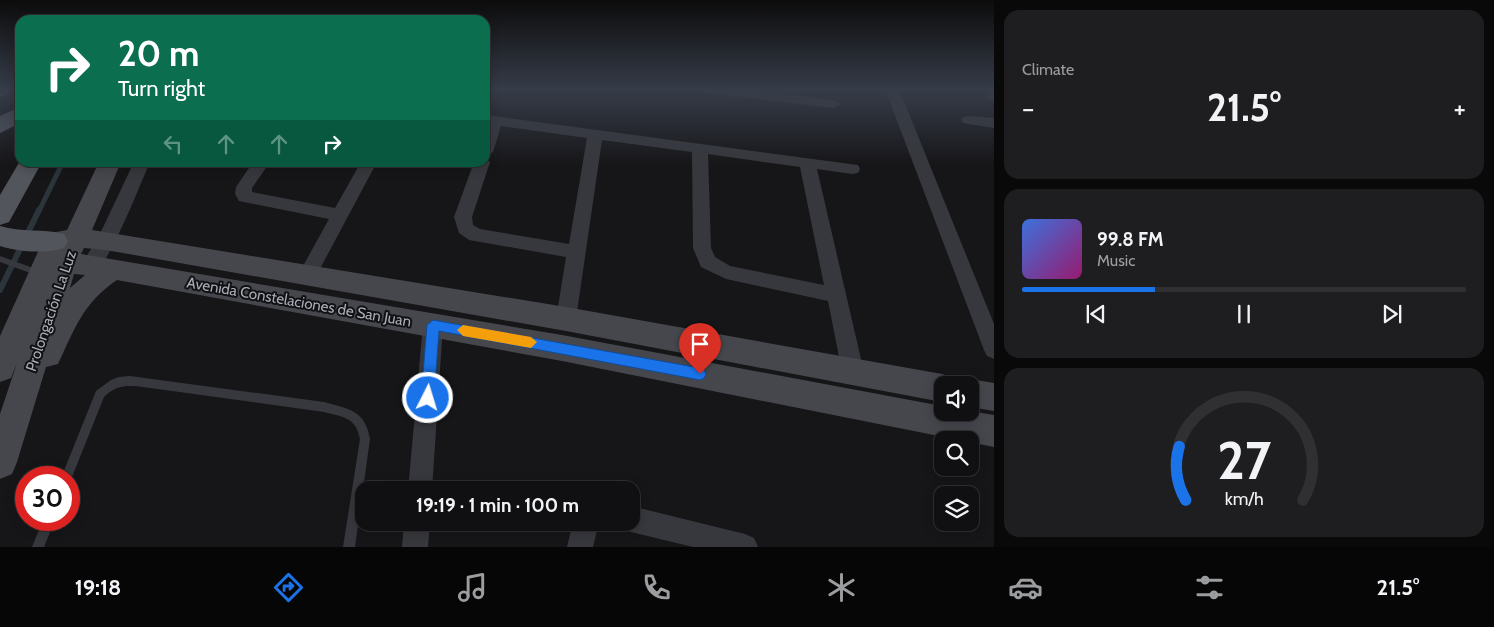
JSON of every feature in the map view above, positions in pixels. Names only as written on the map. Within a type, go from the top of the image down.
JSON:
[{"type":"main road","points":[[0,126],[15,116]]},
{"type":"main road","points":[[0,216],[28,167]]},
{"type":"main road","points":[[4,249],[62,258]]},
{"type":"street","points":[[902,115],[994,350]]},
{"type":"street","points":[[491,120],[651,140],[852,169]]},
{"type":"street","points":[[968,120],[994,123]]},
{"type":"street","points":[[566,320],[595,133]]},
{"type":"street","points":[[700,148],[702,248],[708,262],[726,272],[837,295]]},
{"type":"street","points":[[807,162],[853,372]]},
{"type":"street","name":"Prolongación La Luz","points":[[0,462],[17,414],[90,167]]},
{"type":"street","name":"Prolongación La Luz","points":[[0,369],[62,258],[108,167]]},
{"type":"street","points":[[106,241],[143,167]]},
{"type":"street","points":[[258,167],[244,187],[242,194],[245,197],[340,215]]},
{"type":"street","points":[[307,275],[366,167]]},
{"type":"street","points":[[480,167],[463,217],[463,223],[470,232],[475,235],[577,252]]},
{"type":"street","name":"Avenida Constelaciones de San Juan","points":[[62,258],[106,241],[566,320],[934,387]]},
{"type":"street","points":[[17,414],[58,336],[70,306],[87,286],[62,258]]},
{"type":"street","name":"Avenida Constelaciones de San Juan","points":[[62,258],[433,325],[994,431]]},
{"type":"street","points":[[421,481],[433,325]]},
{"type":"street","points":[[979,394],[994,397]]},
{"type":"street","points":[[640,521],[745,547]]},
{"type":"street","points":[[415,547],[416,531]]},
{"type":"street","points":[[580,547],[584,531]]},
{"type":"lane","points":[[71,466],[100,394],[107,386],[117,381],[143,382],[324,407],[351,415],[359,420],[364,428],[365,440],[349,547]]},
{"type":"lane","points":[[38,547],[45,531]]},
{"type":"waterway","points":[[39,211],[61,167]]},
{"type":"waterway","points":[[0,290],[39,210]]},
{"type":"slow traffic","points":[[463,330],[531,342]]},
{"type":"route","points":[[428,398],[433,325],[700,374]]}]
